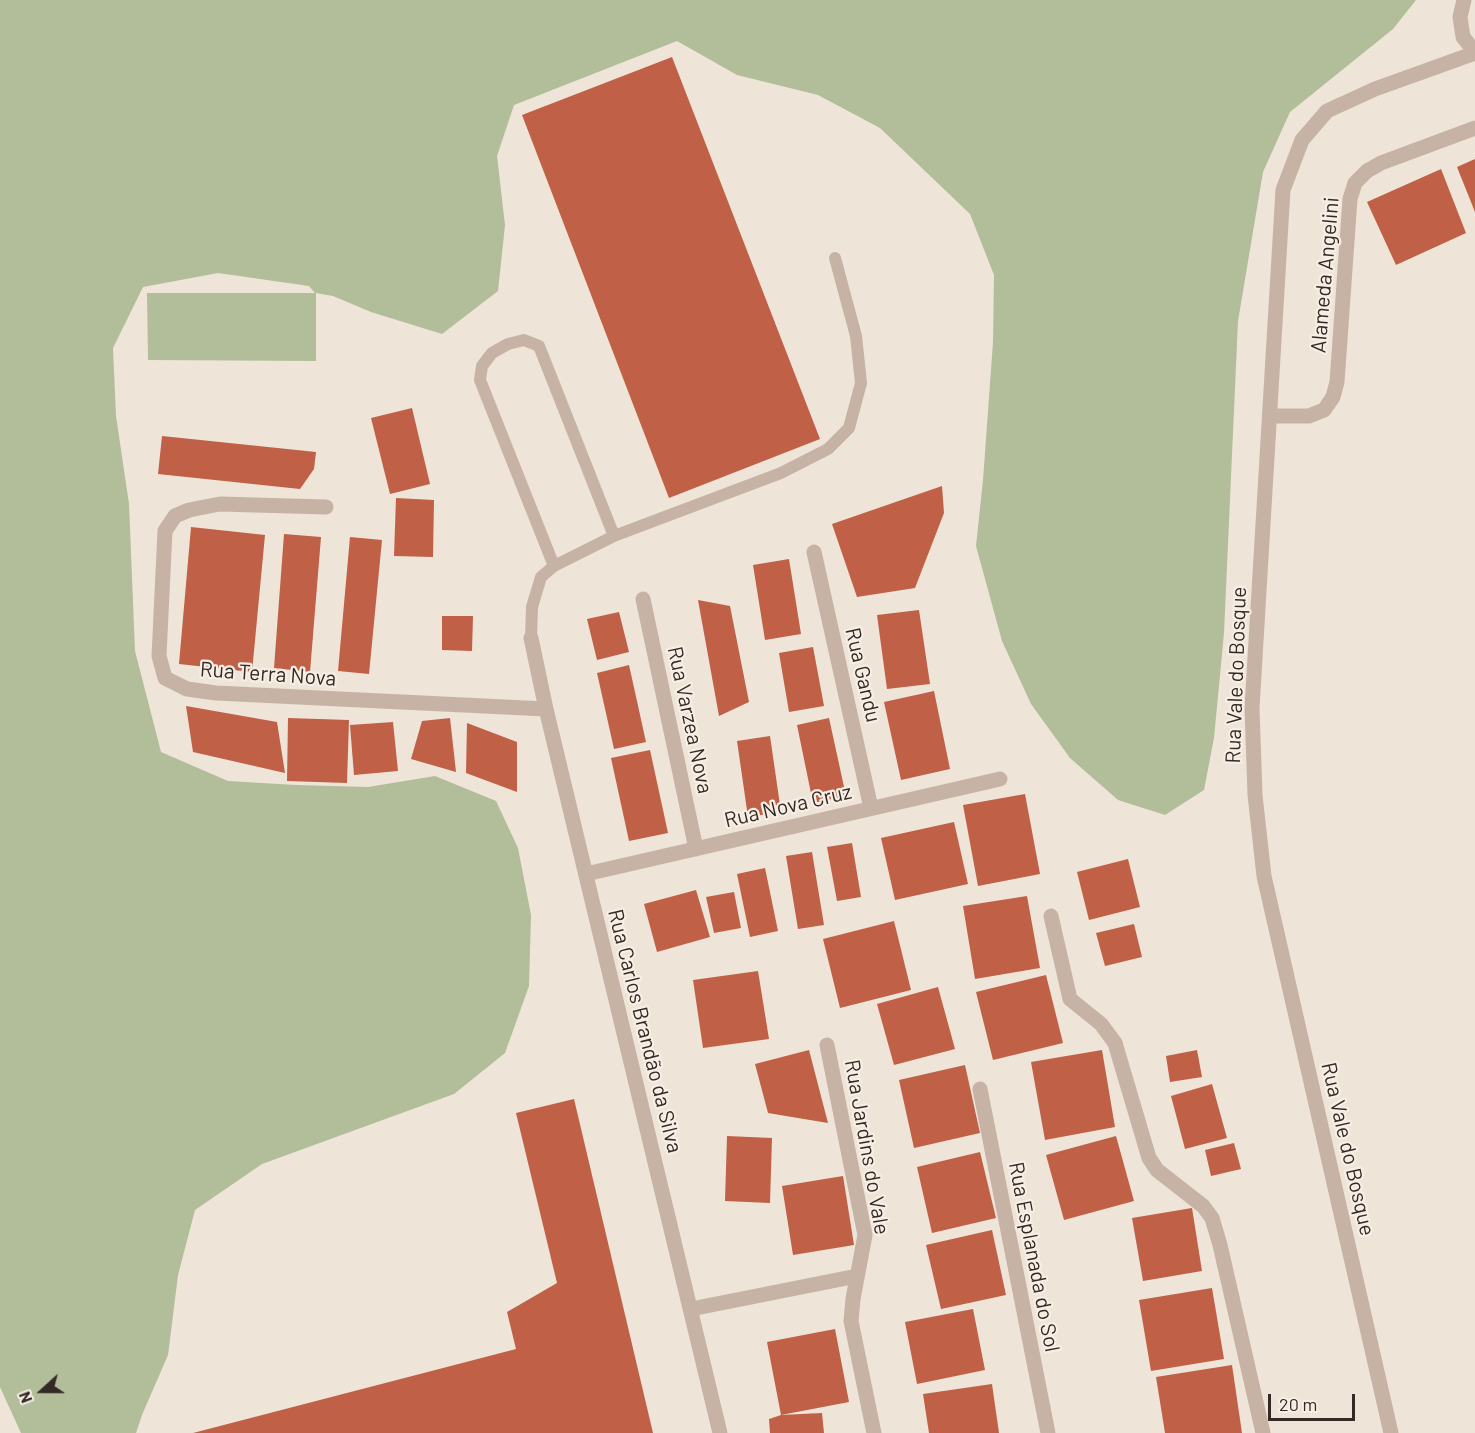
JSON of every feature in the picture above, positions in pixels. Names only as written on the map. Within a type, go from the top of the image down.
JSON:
[{"type":"street","name":"Rua Vale do Bosque","points":[[1391,1433],[1264,876],[1255,795],[1252,708],[1283,190],[1302,140],[1327,111],[1375,89],[1475,52],[1463,37],[1460,17],[1464,0]]},
{"type":"street","name":"Alameda Angelini","points":[[1270,416],[1309,416],[1324,410],[1333,397],[1337,382],[1350,199],[1355,183],[1367,171],[1381,163],[1475,128]]},
{"type":"street","name":"Rua Terra Nova","points":[[326,507],[220,504],[189,510],[175,516],[165,531],[159,656],[165,678],[187,689],[216,693],[546,709]]},
{"type":"street","name":"Rua Gandu","points":[[814,552],[871,808]]},
{"type":"street","name":"Rua Varzea Nova","points":[[644,600],[696,849]]},
{"type":"street","name":"Rua Carlos Brandão da Silva","points":[[531,639],[720,1433]]},
{"type":"street","name":"Rua Nova Cruz","points":[[586,874],[1000,779]]},
{"type":"street","points":[[1051,916],[1070,999],[1101,1024],[1115,1042],[1149,1158],[1157,1170],[1203,1206],[1212,1218],[1263,1433]]},
{"type":"street","name":"Rua Jardins do Vale","points":[[827,1045],[866,1235],[857,1276],[851,1321],[874,1433]]},
{"type":"street","name":"Rua Esplanada do Sol","points":[[980,1089],[1048,1433]]},
{"type":"street","points":[[691,1309],[857,1276]]},
{"type":"lane","points":[[531,639],[532,607],[541,577],[554,566],[614,536],[781,473],[828,449],[849,428],[861,383],[856,336],[835,258]]},
{"type":"lane","points":[[554,566],[480,380],[482,366],[492,353],[508,344],[524,340],[539,346],[614,536]]},
{"type":"green space","points":[[0,0],[1416,0],[1393,29],[1290,112],[1263,172],[1238,321],[1224,633],[1214,738],[1204,790],[1165,815],[1118,800],[1070,758],[1031,704],[1002,641],[976,546],[993,342],[994,275],[970,214],[880,128],[818,95],[737,75],[677,41],[514,105],[497,156],[505,225],[498,291],[442,334],[371,312],[333,296],[316,293],[316,361],[148,360],[147,293],[315,293],[309,286],[218,273],[143,287],[113,348],[116,416],[129,504],[135,651],[161,752],[228,781],[368,787],[435,776],[496,801],[518,848],[531,915],[529,986],[505,1053],[454,1094],[262,1164],[195,1210],[178,1275],[168,1355],[136,1433],[21,1433],[0,1387]]},
{"type":"building","points":[[672,57],[820,439],[669,498],[522,115]]},
{"type":"building","points":[[1475,159],[1475,212],[1457,167]]},
{"type":"building","points":[[1441,169],[1466,233],[1396,265],[1367,202]]},
{"type":"building","points":[[412,408],[430,484],[390,494],[371,418]]},
{"type":"building","points":[[162,436],[316,452],[314,469],[300,489],[158,474]]},
{"type":"building","points":[[942,486],[944,513],[915,588],[857,597],[832,524]]},
{"type":"building","points":[[396,498],[434,500],[433,557],[394,556]]},
{"type":"building","points":[[191,527],[265,535],[252,672],[179,664]]},
{"type":"building","points":[[284,534],[321,537],[310,672],[274,668]]},
{"type":"building","points":[[350,537],[382,540],[369,674],[338,671]]},
{"type":"building","points":[[789,559],[801,634],[765,640],[753,565]]},
{"type":"building","points":[[698,600],[730,606],[749,702],[719,716]]},
{"type":"building","points":[[919,610],[930,684],[887,689],[877,615]]},
{"type":"building","points":[[619,612],[629,652],[597,660],[587,619]]},
{"type":"building","points":[[442,616],[473,616],[472,651],[442,650]]},
{"type":"building","points":[[813,647],[824,706],[789,712],[779,653]]},
{"type":"building","points":[[629,665],[646,742],[614,749],[597,673]]},
{"type":"building","points":[[934,691],[950,769],[901,780],[884,702]]},
{"type":"building","points":[[186,706],[277,722],[285,773],[193,752]]},
{"type":"building","points":[[288,718],[349,720],[347,783],[287,781]]},
{"type":"building","points":[[450,718],[456,772],[411,759],[422,721]]},
{"type":"building","points":[[829,718],[846,796],[813,803],[797,725]]},
{"type":"building","points":[[393,722],[398,771],[354,775],[350,725]]},
{"type":"building","points":[[467,723],[517,742],[517,792],[466,773]]},
{"type":"building","points":[[770,736],[781,812],[748,817],[737,741]]},
{"type":"building","points":[[650,750],[668,833],[629,841],[611,758]]},
{"type":"building","points":[[1025,794],[1040,874],[978,886],[963,805]]},
{"type":"building","points":[[954,822],[968,884],[895,900],[881,838]]},
{"type":"building","points":[[852,843],[861,897],[837,901],[827,847]]},
{"type":"building","points":[[812,852],[824,925],[798,929],[786,856]]},
{"type":"building","points":[[1128,859],[1140,907],[1089,920],[1077,872]]},
{"type":"building","points":[[765,868],[778,931],[750,937],[737,874]]},
{"type":"building","points":[[696,890],[710,937],[657,952],[644,904]]},
{"type":"building","points":[[734,892],[741,928],[714,933],[706,897]]},
{"type":"building","points":[[1027,896],[1040,968],[975,979],[963,906]]},
{"type":"building","points":[[894,921],[911,990],[840,1008],[823,939]]},
{"type":"building","points":[[1134,924],[1142,957],[1105,966],[1096,933]]},
{"type":"building","points":[[758,971],[769,1039],[703,1048],[693,980]]},
{"type":"building","points":[[1046,975],[1063,1043],[993,1060],[976,992]]},
{"type":"building","points":[[938,987],[955,1049],[894,1065],[877,1004]]},
{"type":"building","points":[[809,1050],[828,1123],[768,1113],[755,1064]]},
{"type":"building","points":[[1102,1050],[1115,1127],[1045,1140],[1031,1062]]},
{"type":"building","points":[[1197,1050],[1202,1077],[1170,1082],[1166,1056]]},
{"type":"building","points":[[965,1065],[980,1133],[914,1148],[899,1080]]},
{"type":"building","points":[[1212,1084],[1227,1138],[1185,1149],[1171,1096]]},
{"type":"building","points":[[574,1099],[653,1433],[193,1433],[516,1349],[507,1312],[557,1283],[516,1113]]},
{"type":"building","points":[[727,1136],[772,1138],[770,1203],[725,1201]]},
{"type":"building","points":[[1116,1136],[1134,1201],[1064,1220],[1046,1155]]},
{"type":"building","points":[[1234,1143],[1241,1169],[1211,1176],[1205,1150]]},
{"type":"building","points":[[980,1152],[996,1218],[932,1233],[917,1167]]},
{"type":"building","points":[[843,1176],[854,1245],[793,1255],[782,1186]]},
{"type":"building","points":[[1192,1208],[1202,1271],[1143,1281],[1132,1218]]},
{"type":"building","points":[[992,1230],[1006,1295],[941,1309],[926,1245]]},
{"type":"building","points":[[1212,1288],[1224,1359],[1151,1371],[1139,1300]]},
{"type":"building","points":[[973,1309],[985,1370],[917,1384],[905,1322]]},
{"type":"building","points":[[835,1329],[849,1402],[781,1415],[767,1342]]},
{"type":"building","points":[[1232,1365],[1242,1433],[1165,1433],[1156,1377]]},
{"type":"building","points":[[992,1384],[999,1433],[929,1433],[923,1394]]},
{"type":"building","points":[[822,1413],[824,1433],[770,1433],[769,1419],[781,1415]]}]
